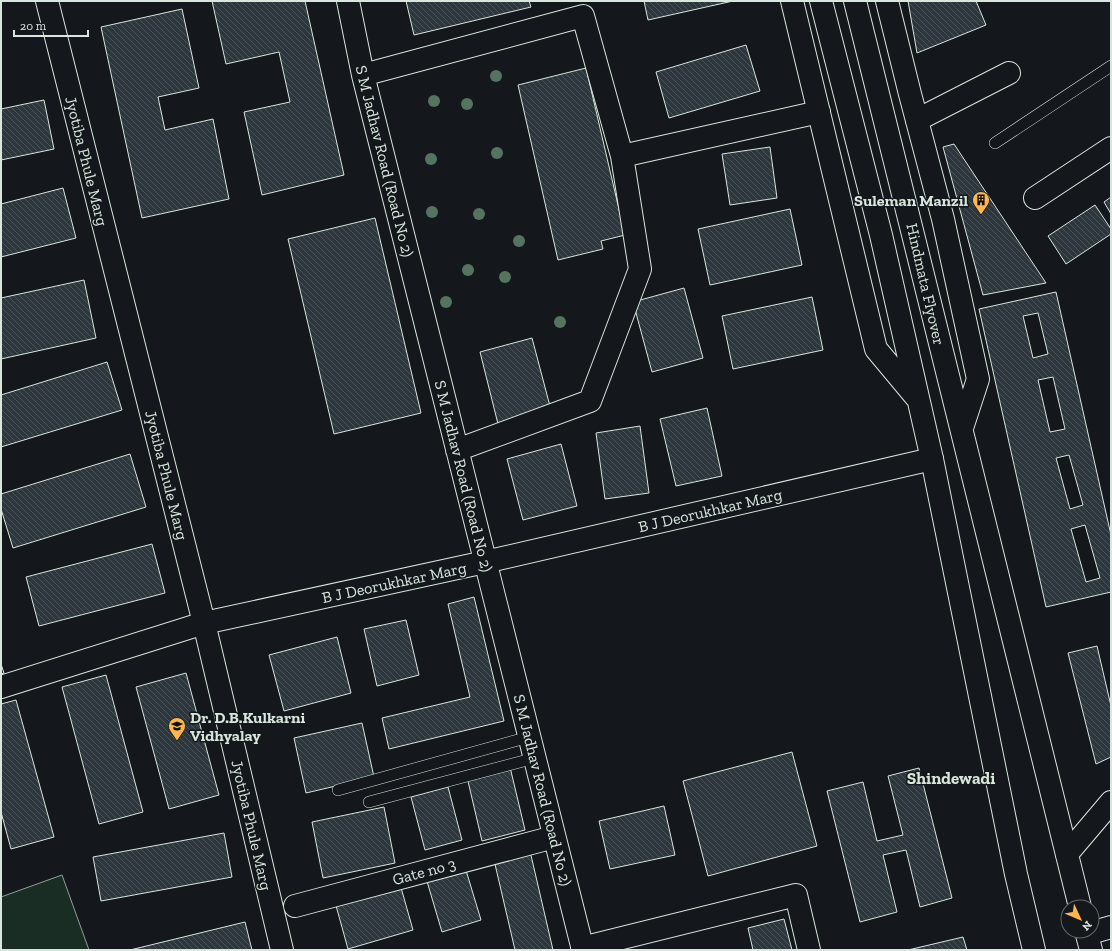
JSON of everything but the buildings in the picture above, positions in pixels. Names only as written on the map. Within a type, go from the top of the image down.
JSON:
[{"type":"main road","name":"Jyotiba Phule Marg","points":[[47,1],[204,623],[282,950]]},
{"type":"main road","name":"S M Jadhav Road (Road No 2)","points":[[348,1],[363,75],[583,949]]},
{"type":"main road","points":[[792,1],[876,349],[918,399]]},
{"type":"main road","name":"Hindmata Flyover","points":[[821,1],[881,235],[908,352],[932,459],[1016,874],[1034,950]]},
{"type":"main road","name":"Hindmata Flyover","points":[[855,1],[913,227],[1078,899]]},
{"type":"main road","points":[[887,1],[943,220],[978,378],[962,428]]},
{"type":"main road","points":[[363,75],[583,16],[622,156],[640,269],[590,400],[457,450]]},
{"type":"main road","points":[[917,120],[1009,73]]},
{"type":"main road","points":[[622,156],[819,112]]},
{"type":"main road","points":[[1035,198],[1111,148]]},
{"type":"main road","name":"B J Deorukhkar Marg","points":[[1,687],[204,623],[485,562],[932,459]]},
{"type":"main road","points":[[1067,854],[1111,802]]},
{"type":"main road","name":"Gate no 3","points":[[295,906],[554,837]]},
{"type":"main road","points":[[583,949],[796,895],[809,950]]},
{"type":"main road","points":[[1100,932],[1111,927]]},
{"type":"lane","points":[[995,144],[1111,66]]},
{"type":"lane","points":[[338,790],[529,737]]},
{"type":"lane","points":[[369,802],[535,758]]},
{"type":"green space","points":[[62,875],[89,950],[1,950],[1,897]]},
{"type":"place","name":"Suleman Manzil","points":[[981,215]]},
{"type":"place","name":"Dr. D.B.Kulkarni Vidhyalay","points":[[177,741]]},
{"type":"district","name":"Shindewadi","points":[[951,778]]}]
